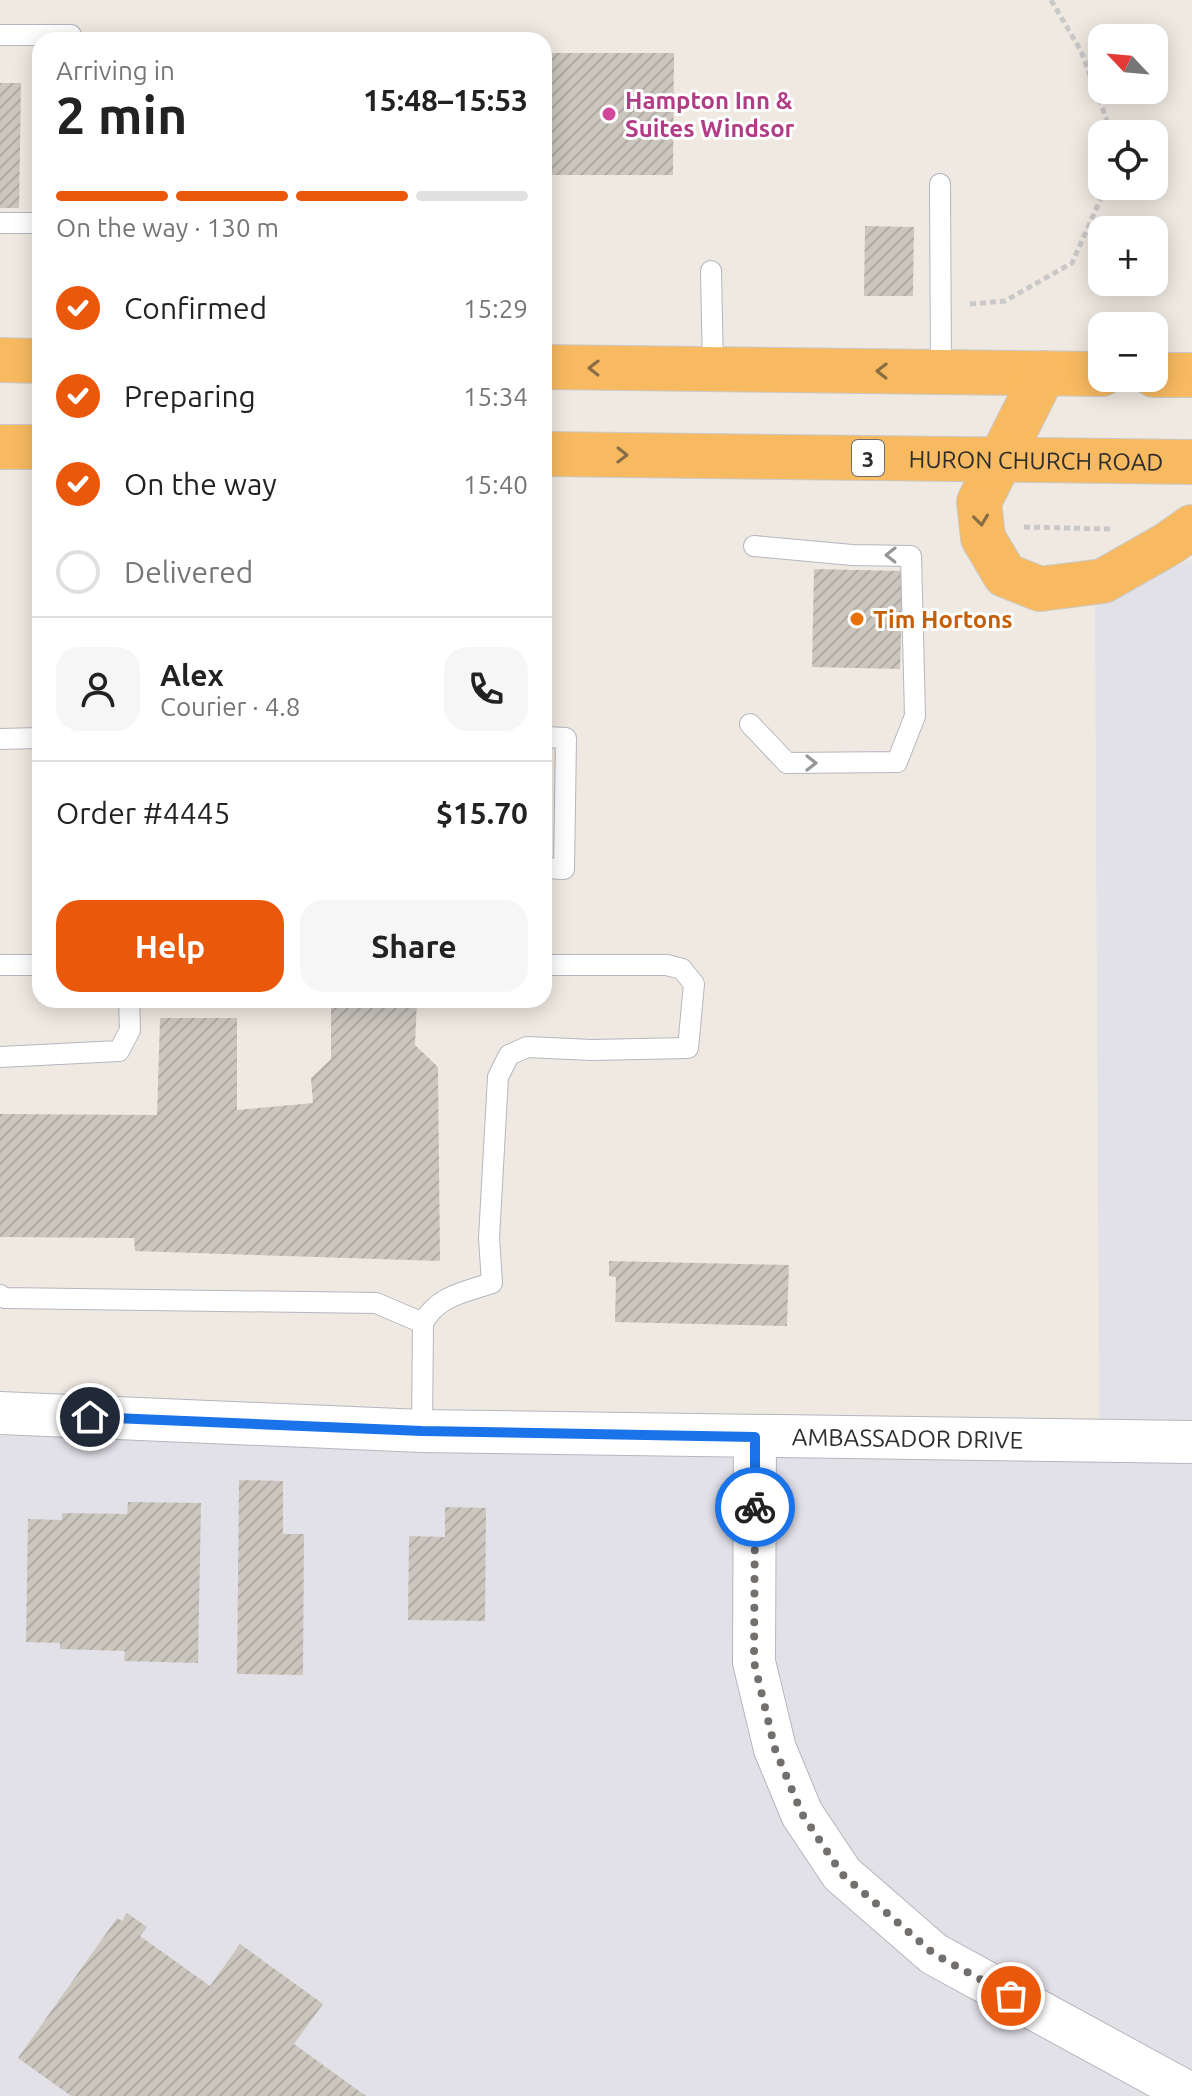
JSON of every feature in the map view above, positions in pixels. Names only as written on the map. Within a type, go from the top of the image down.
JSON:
[{"type":"highway","points":[[0,360],[32,361]]},
{"type":"highway","points":[[552,367],[1088,374]]},
{"type":"highway","points":[[1044,373],[979,502],[983,538],[1005,575],[1040,589],[1103,581],[1192,527]]},
{"type":"highway","points":[[1168,375],[1192,375]]},
{"type":"highway","points":[[0,447],[32,447]]},
{"type":"highway","name":"HURON CHURCH ROAD","points":[[552,454],[1192,462]]},
{"type":"street","name":"AMBASSADOR DRIVE","points":[[0,1413],[422,1431],[1192,1442]]},
{"type":"street","points":[[755,1437],[754,1662],[775,1749],[802,1814],[842,1874],[934,1954],[1192,2095]]},
{"type":"lane","points":[[0,35],[32,35]]},
{"type":"lane","points":[[940,184],[941,372]]},
{"type":"lane","points":[[0,223],[32,223]]},
{"type":"lane","points":[[711,271],[713,369]]},
{"type":"lane","points":[[750,724],[787,763],[897,762],[915,716],[911,556],[852,555],[754,546]]},
{"type":"lane","points":[[552,737],[566,738],[564,869],[552,868]]},
{"type":"lane","points":[[0,739],[32,738]]},
{"type":"lane","points":[[0,965],[32,965]]},
{"type":"lane","points":[[422,1431],[423,1323],[430,1309],[446,1298],[492,1283],[489,1238],[498,1077],[509,1055],[527,1047],[592,1050],[688,1048],[694,984],[682,969],[667,965],[552,965]]},
{"type":"lane","points":[[0,1057],[119,1051],[130,1030],[129,1008]]},
{"type":"lane","points":[[0,1295],[21,1298],[376,1303],[423,1323]]},
{"type":"path","points":[[1051,0],[1081,51],[1107,120]]},
{"type":"path","points":[[941,306],[1005,301],[1072,263],[1100,200]]},
{"type":"path","points":[[1018,527],[1120,529]]},
{"type":"shaded area","points":[[1192,559],[1192,2096],[0,2096],[0,1436],[1099,1422],[1095,603]]},
{"type":"building","name":"Hampton Inn & Suites Windsor","points":[[552,53],[674,53],[673,175],[552,175]]},
{"type":"building","points":[[0,83],[21,83],[19,208],[0,208]]},
{"type":"building","points":[[865,226],[914,227],[913,296],[864,296]]},
{"type":"building","name":"Tim Hortons","points":[[814,569],[903,571],[900,669],[812,667]]},
{"type":"building","points":[[331,1008],[417,1008],[415,1045],[438,1067],[440,1261],[135,1251],[134,1238],[0,1237],[0,1114],[157,1115],[160,1018],[237,1018],[237,1110],[313,1103],[311,1078],[331,1059]]},
{"type":"building","points":[[609,1261],[789,1265],[787,1326],[615,1322],[616,1277],[609,1276]]},
{"type":"building","points":[[239,1480],[283,1481],[283,1534],[304,1534],[303,1675],[237,1674]]},
{"type":"building","points":[[128,1502],[201,1503],[198,1663],[124,1661],[125,1651],[60,1649],[60,1643],[26,1642],[28,1519],[62,1520],[62,1513],[127,1514]]},
{"type":"building","points":[[445,1507],[486,1508],[485,1621],[408,1620],[409,1536],[445,1537]]},
{"type":"building","points":[[127,1913],[147,1927],[140,1936],[210,1986],[240,1944],[323,2004],[294,2044],[366,2096],[71,2096],[18,2058],[117,1918],[122,1921]]},
{"type":"way so far","points":[[755,1507],[754,1662],[775,1749],[802,1814],[842,1874],[934,1954],[1011,1996]]},
{"type":"place","name":"Hampton Inn & Suites Windsor","points":[[609,114]]},
{"type":"place","name":"Tim Hortons","points":[[857,619]]},
{"type":"route","points":[[90,1417],[422,1431],[755,1437],[755,1507]]}]
